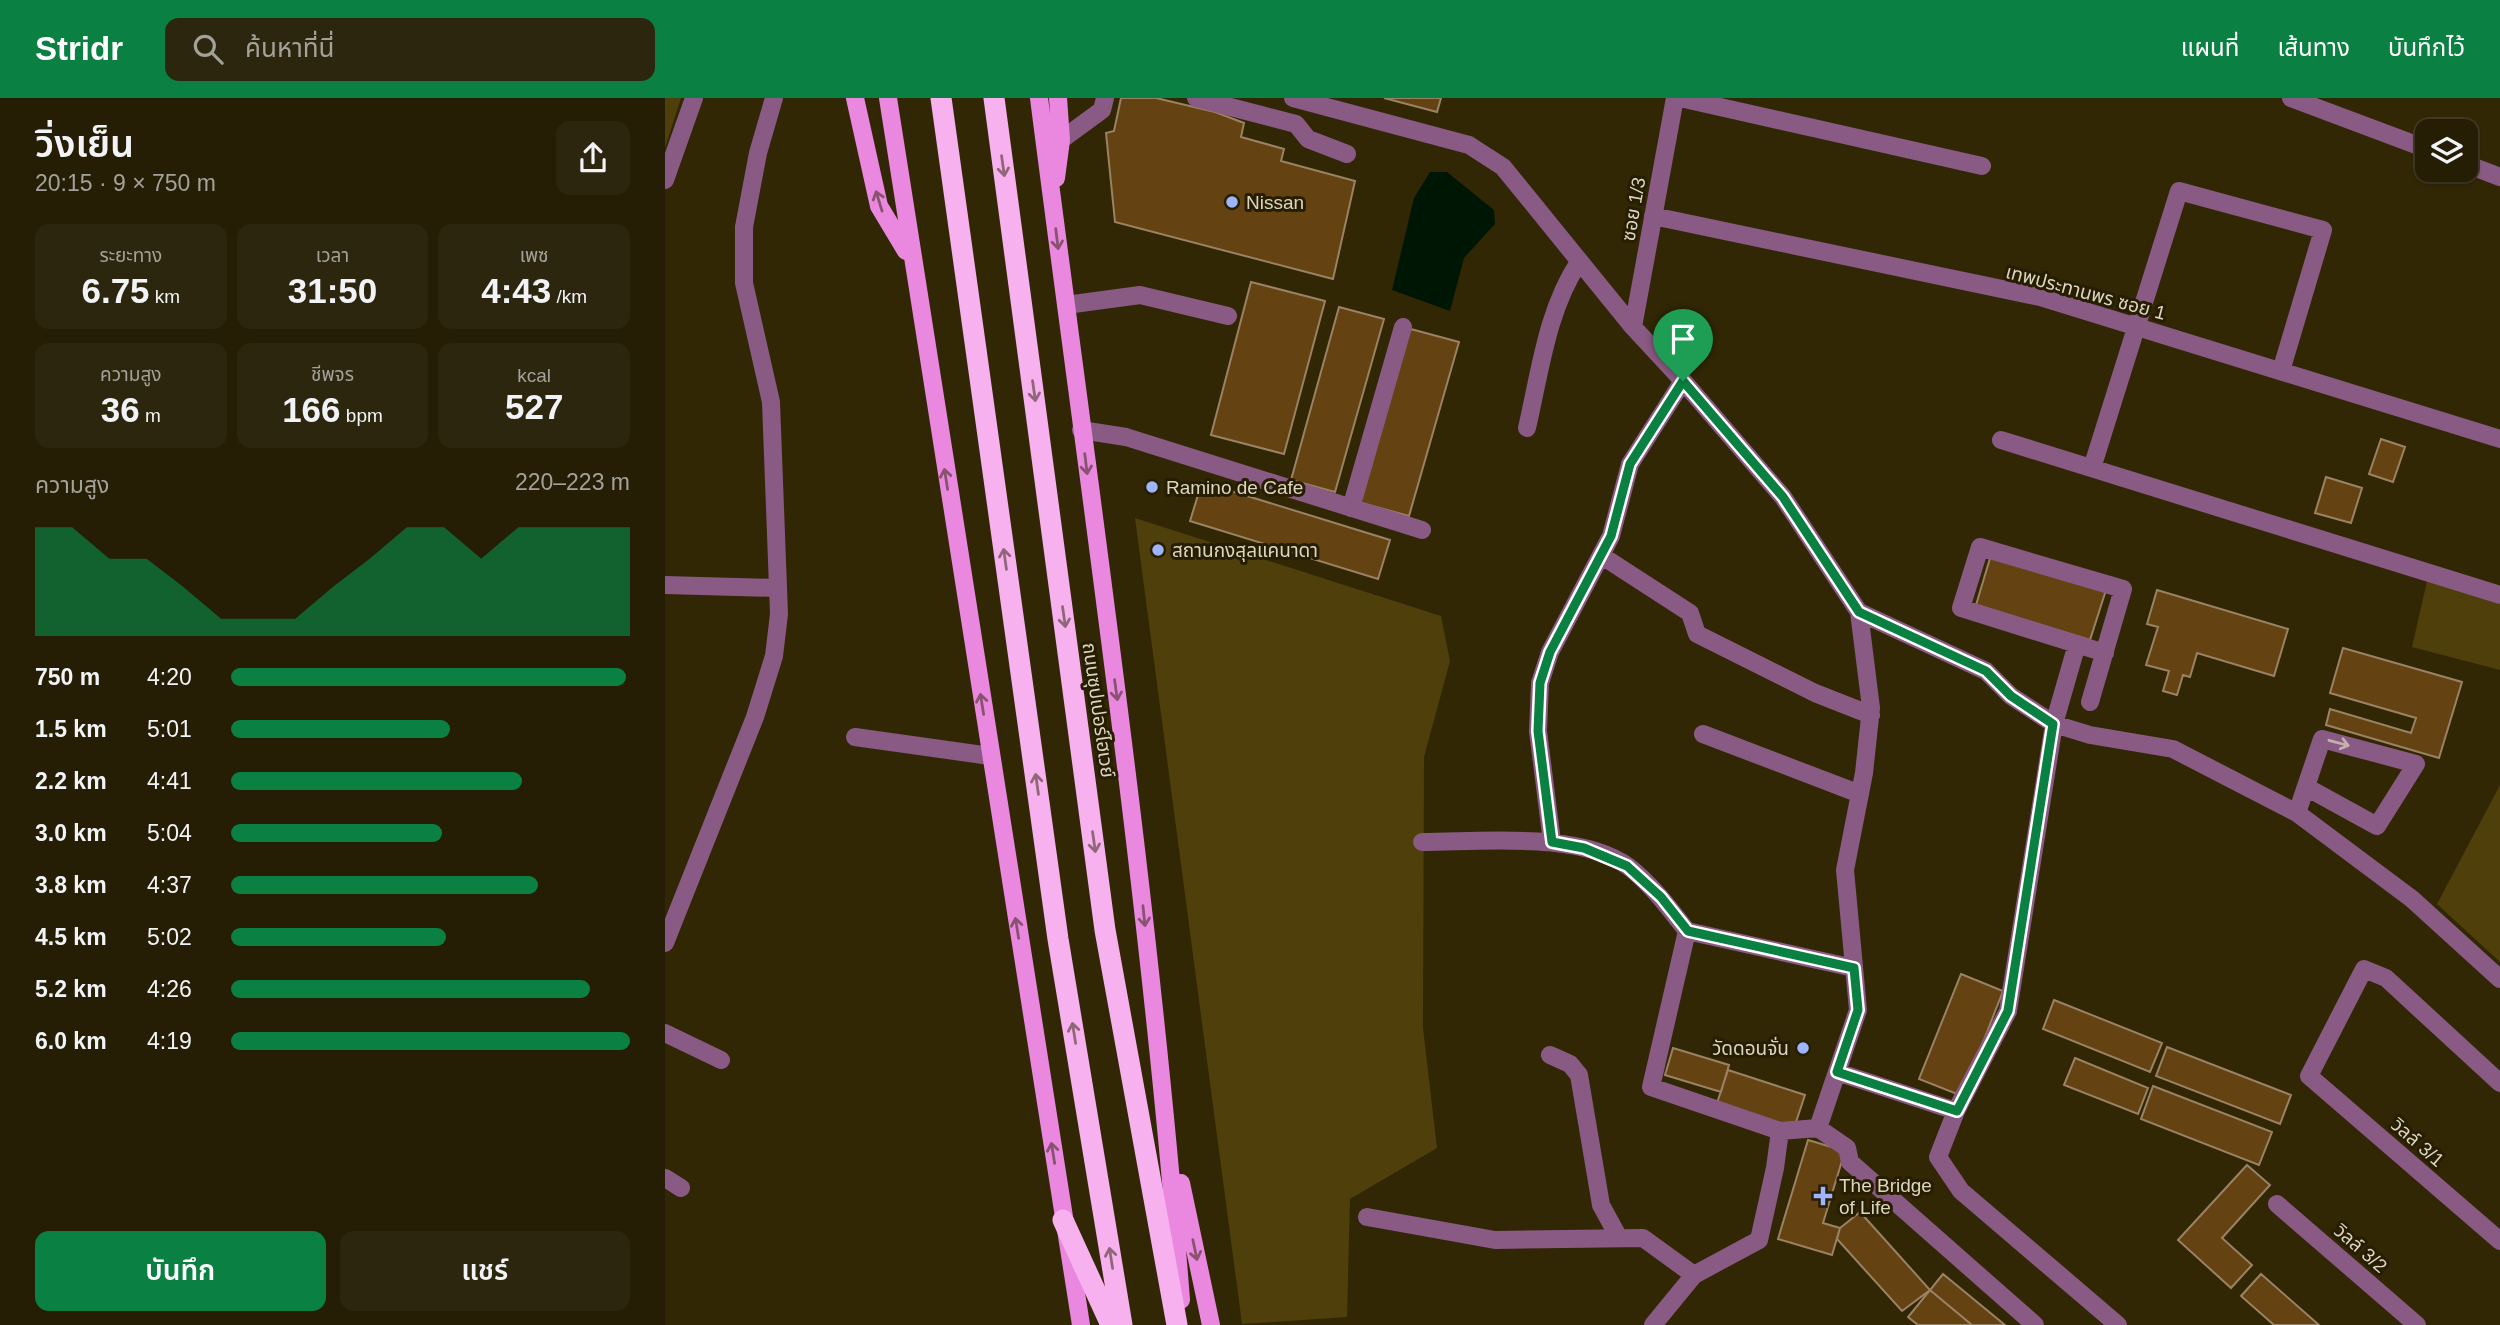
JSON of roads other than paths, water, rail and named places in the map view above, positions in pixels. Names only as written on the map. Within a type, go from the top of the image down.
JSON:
[{"type":"highway","points":[[941,98],[1058,939],[1122,1325]]},
{"type":"highway","name":"ถนนซุปเปอร์ไฮเวย์","points":[[994,98],[1105,930],[1177,1325]]},
{"type":"highway","points":[[1063,1220],[1111,1325]]},
{"type":"main road","points":[[855,98],[879,206],[911,260]]},
{"type":"main road","points":[[888,98],[911,260],[1081,1325]]},
{"type":"main road","points":[[1039,98],[1131,796],[1166,1111],[1183,1325]]},
{"type":"main road","points":[[1052,201],[1061,140],[1061,98]]},
{"type":"main road","points":[[1166,1111],[1211,1325]]},
{"type":"street","points":[[665,180],[694,98]]},
{"type":"street","points":[[665,943],[765,688],[774,656],[779,614],[771,402],[744,283],[744,227],[758,153],[773,98]]},
{"type":"street","points":[[1061,140],[1102,110],[1105,98]]},
{"type":"street","points":[[1196,98],[1296,124],[1308,139],[1347,153]]},
{"type":"street","points":[[1293,98],[1469,145],[1489,155],[1513,178],[1633,327],[1783,497],[1859,612],[1871,715],[1860,794],[1845,870],[1858,1010],[1818,1128]]},
{"type":"street","name":"ซอย 1/3","points":[[1633,327],[1675,98]]},
{"type":"street","points":[[1680,98],[1982,166]]},
{"type":"street","points":[[2291,98],[2415,144]]},
{"type":"street","points":[[2478,169],[2500,177]]},
{"type":"street","points":[[2092,468],[2179,191],[2323,230],[2281,371]]},
{"type":"street","name":"เทพประทานพร ซอย 1","points":[[1653,216],[2040,298],[2500,439]]},
{"type":"street","points":[[1527,428],[1551,322],[1563,288],[1579,262]]},
{"type":"street","points":[[1066,305],[1140,295],[1228,316]]},
{"type":"street","points":[[1352,508],[1403,327]]},
{"type":"street","points":[[1552,842],[1538,731],[1540,683],[1550,652],[1611,536],[1630,464],[1683,381]]},
{"type":"street","points":[[1081,430],[1126,437],[1422,530]]},
{"type":"street","points":[[2001,440],[2500,595]]},
{"type":"street","points":[[2090,702],[2105,653],[2123,589],[1980,547],[1961,608],[2105,653]]},
{"type":"street","points":[[1602,556],[1690,613],[1697,634],[1815,693],[1871,715]]},
{"type":"street","points":[[665,586],[777,588]]},
{"type":"street","points":[[1859,612],[1986,671],[2011,696],[2053,724],[2173,750],[2297,813],[2412,899],[2500,979]]},
{"type":"street","points":[[2077,644],[2053,724],[2008,1011],[1957,1111],[1938,1157],[1961,1191],[2118,1325]]},
{"type":"street","points":[[1703,734],[1860,794]]},
{"type":"street","points":[[855,737],[990,756]]},
{"type":"street","points":[[2297,813],[2322,739],[2416,764],[2377,826],[2306,787]]},
{"type":"street","points":[[1422,842],[1552,842],[1584,848],[1627,866],[1661,897],[1688,931],[1854,968]]},
{"type":"street","points":[[1688,931],[1651,1087],[1780,1131],[1818,1128],[1847,1148],[1850,1162],[2035,1325]]},
{"type":"street","name":"วิลล์ 3/1","points":[[2500,1083],[2386,978],[2364,969],[2309,1076],[2500,1241]]},
{"type":"street","points":[[665,1033],[721,1060]]},
{"type":"street","points":[[1550,1055],[1570,1065],[1579,1075],[1601,1205],[1619,1238]]},
{"type":"street","points":[[1837,1072],[1957,1111]]},
{"type":"street","points":[[1653,1325],[1694,1275],[1759,1240],[1780,1131]]},
{"type":"street","name":"วิลล์ 3/2","points":[[2277,1204],[2417,1325]]},
{"type":"street","points":[[1367,1217],[1495,1240],[1643,1238],[1694,1275]]},
{"type":"place","name":"Nissan","points":[[1232,202]]},
{"type":"place","name":"Ramino de Cafe","points":[[1152,487]]},
{"type":"place","name":"สถานกงสุลแคนาดา","points":[[1158,550]]},
{"type":"place","name":"วัดดอนจั่น","points":[[1803,1048]]},
{"type":"place","name":"The Bridge of Life","points":[[1823,1196]]}]
